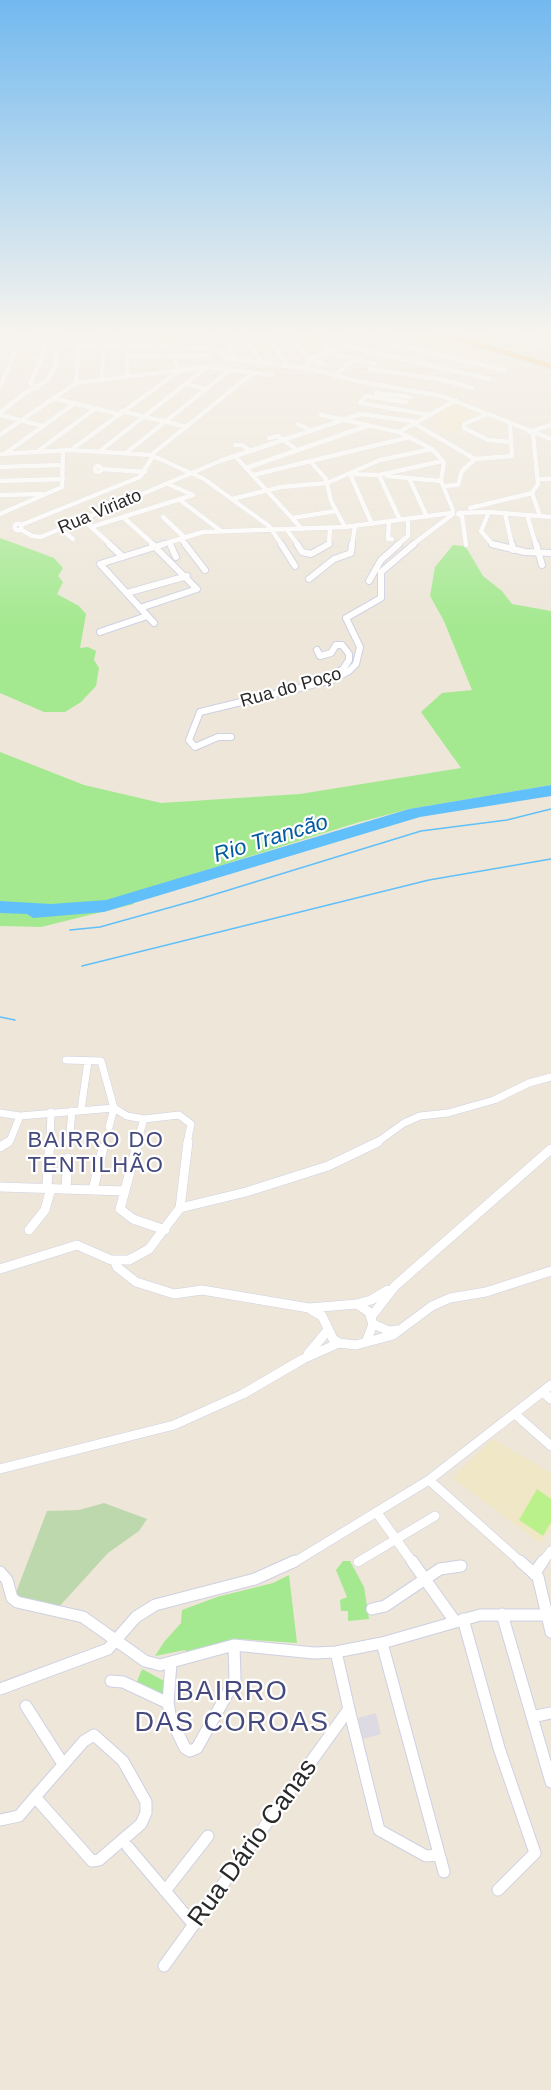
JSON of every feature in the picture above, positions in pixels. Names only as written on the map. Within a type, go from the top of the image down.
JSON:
[{"type":"street","points":[[2,454],[34,432]]},
{"type":"street","points":[[36,452],[64,432]]},
{"type":"street","points":[[71,450],[95,432]]},
{"type":"street","points":[[100,451],[125,432]]},
{"type":"street","points":[[126,453],[153,432]]},
{"type":"street","points":[[102,469],[146,472],[152,456],[182,432]]},
{"type":"street","name":"Rua Viriato","points":[[146,472],[134,480],[21,527],[32,536],[41,537],[235,456],[311,432]]},
{"type":"street","points":[[246,468],[352,432]]},
{"type":"street","points":[[399,432],[432,449],[443,461],[442,483],[455,513],[462,516],[462,530],[466,546]]},
{"type":"street","points":[[431,432],[438,436],[438,440],[475,459],[512,456],[510,432]]},
{"type":"street","points":[[472,432],[488,440],[511,442]]},
{"type":"street","points":[[527,432],[551,439]]},
{"type":"street","points":[[531,433],[538,479],[533,492],[540,516]]},
{"type":"street","points":[[269,438],[278,436],[297,450]]},
{"type":"street","points":[[253,475],[410,437]]},
{"type":"street","points":[[235,445],[242,445],[251,451]]},
{"type":"street","points":[[232,499],[267,490],[327,483],[380,460],[432,449]]},
{"type":"street","points":[[2,454],[71,450],[152,456],[192,473],[274,530],[295,566]]},
{"type":"street","points":[[0,514],[62,487],[63,451]]},
{"type":"street","points":[[235,456],[299,527]]},
{"type":"street","points":[[350,474],[388,475],[458,485],[462,471],[475,459]]},
{"type":"street","points":[[388,475],[443,461]]},
{"type":"street","points":[[310,462],[322,473],[336,511],[345,527]]},
{"type":"street","points":[[0,467],[61,465]]},
{"type":"street","points":[[350,474],[372,524]]},
{"type":"street","points":[[379,475],[400,520]]},
{"type":"street","points":[[409,478],[427,517]]},
{"type":"street","points":[[0,481],[63,479]]},
{"type":"street","points":[[538,479],[551,479]]},
{"type":"street","points":[[91,527],[193,495],[168,484]]},
{"type":"street","name":"Rua do Poço","points":[[231,737],[218,737],[195,747],[190,744],[189,740],[200,712],[332,680],[350,671],[359,656],[358,639],[348,626],[346,618],[381,598],[381,572],[385,566],[455,513],[533,492]]},
{"type":"street","points":[[0,495],[47,494]]},
{"type":"street","points":[[180,500],[221,531]]},
{"type":"street","points":[[292,518],[336,511]]},
{"type":"street","points":[[489,512],[482,523],[483,535],[492,544],[513,550],[551,553]]},
{"type":"street","points":[[154,623],[100,564],[182,538],[221,531],[345,527],[455,513],[489,512],[551,517]]},
{"type":"street","points":[[506,513],[513,550]]},
{"type":"street","points":[[437,515],[445,521]]},
{"type":"street","points":[[527,515],[542,565]]},
{"type":"street","points":[[123,517],[187,576],[197,591],[140,608]]},
{"type":"street","points":[[163,517],[182,538],[205,570]]},
{"type":"street","points":[[82,519],[123,556]]},
{"type":"street","points":[[369,581],[381,560],[408,537],[408,519]]},
{"type":"street","points":[[389,522],[388,539],[392,539]]},
{"type":"street","points":[[309,579],[334,559],[351,553],[355,526]]},
{"type":"street","points":[[288,530],[302,552],[311,554],[329,544],[330,528]]},
{"type":"street","points":[[61,529],[73,539]]},
{"type":"street","points":[[169,542],[176,557]]},
{"type":"street","points":[[127,593],[187,576]]},
{"type":"street","points":[[100,632],[147,616]]},
{"type":"street","points":[[317,650],[321,656],[331,653],[336,645],[340,644],[349,654],[346,665],[331,677],[332,680]]},
{"type":"street","points":[[66,1060],[101,1061],[114,1108],[109,1127]]},
{"type":"street","points":[[69,1144],[88,1060]]},
{"type":"street","points":[[180,1208],[246,1192],[328,1166],[370,1148],[404,1123],[420,1116],[448,1113],[494,1100],[519,1087],[551,1077]]},
{"type":"street","points":[[0,1113],[20,1116],[114,1108],[127,1116],[144,1119],[179,1115],[191,1124],[180,1208],[149,1249],[138,1257],[115,1261],[82,1245],[59,1246],[0,1269]]},
{"type":"street","points":[[49,1154],[51,1112]]},
{"type":"street","points":[[0,1147],[10,1141],[20,1116]]},
{"type":"street","points":[[144,1119],[120,1209],[133,1219],[165,1230]]},
{"type":"street","points":[[93,1190],[103,1148]]},
{"type":"street","points":[[115,1261],[117,1267],[136,1282],[174,1294],[202,1290],[309,1308],[357,1304],[371,1300],[395,1286],[551,1149]]},
{"type":"street","points":[[66,1189],[67,1163]]},
{"type":"street","points":[[29,1230],[45,1210],[49,1188],[48,1166]]},
{"type":"street","points":[[0,1187],[125,1191]]},
{"type":"street","points":[[0,1468],[174,1425],[243,1394],[303,1359],[339,1343],[356,1345],[366,1340],[393,1335],[432,1306],[450,1298],[486,1292],[551,1271]]},
{"type":"street","points":[[366,1340],[372,1321],[395,1286]]},
{"type":"street","points":[[357,1304],[369,1312],[372,1321],[390,1331],[401,1329]]},
{"type":"street","points":[[303,1359],[327,1327],[331,1311],[336,1306]]},
{"type":"street","points":[[309,1308],[322,1316],[339,1343]]},
{"type":"street","points":[[0,1689],[103,1651],[117,1642],[136,1617],[149,1609],[275,1572],[429,1480],[547,1388],[551,1399]]},
{"type":"street","points":[[515,1414],[551,1446]]},
{"type":"street","points":[[429,1480],[534,1574],[543,1588],[551,1632]]},
{"type":"street","points":[[377,1513],[424,1579],[459,1620],[534,1845],[535,1853],[531,1860],[498,1890]]},
{"type":"street","points":[[358,1562],[435,1516]]},
{"type":"street","points":[[534,1574],[551,1551]]},
{"type":"street","points":[[372,1609],[385,1606],[440,1569],[461,1566]]},
{"type":"street","points":[[3,1576],[12,1598],[18,1602],[83,1617],[117,1642],[153,1664],[171,1663],[234,1645],[314,1653],[336,1652],[382,1643],[459,1620],[502,1614],[548,1614]]},
{"type":"street","points":[[502,1614],[551,1782]]},
{"type":"street","points":[[382,1643],[444,1872]]},
{"type":"street","points":[[171,1663],[168,1703],[171,1719],[185,1748],[190,1751],[197,1748],[235,1680],[234,1645]]},
{"type":"street","points":[[336,1652],[379,1830],[426,1856],[439,1855]]},
{"type":"street","points":[[111,1681],[123,1682],[168,1703]]},
{"type":"street","points":[[26,1706],[63,1764]]},
{"type":"street","name":"Rua Dário Canas","points":[[164,1966],[349,1709]]},
{"type":"street","points":[[532,1717],[551,1713]]},
{"type":"street","points":[[0,1820],[10,1820],[19,1816],[35,1797],[63,1764],[90,1736],[98,1737],[123,1761],[146,1802],[146,1813],[141,1824],[99,1860],[92,1860],[35,1797]]},
{"type":"street","points":[[165,1891],[208,1836]]},
{"type":"street","points":[[128,1847],[194,1925]]},
{"type":"shaded area","points":[[493,1439],[551,1473],[551,1530],[540,1543],[452,1478]]},
{"type":"shaded area","points":[[376,1713],[381,1734],[363,1739],[358,1718]]},
{"type":"green space","points":[[0,538],[54,558],[63,568],[58,576],[63,582],[57,594],[79,606],[86,614],[80,648],[88,647],[96,651],[94,660],[99,668],[96,686],[81,702],[65,712],[44,712],[0,693]]},
{"type":"green space","points":[[453,545],[467,549],[483,576],[502,591],[512,604],[551,611],[551,785],[409,809],[356,823],[130,894],[134,904],[41,927],[0,926],[0,752],[84,785],[161,803],[300,794],[461,768],[421,712],[442,693],[472,690],[444,621],[430,596],[435,567]]},
{"type":"green space","points":[[537,1489],[551,1499],[551,1522],[543,1536],[519,1520]]},
{"type":"green space","points":[[104,1503],[147,1519],[139,1531],[108,1553],[58,1608],[15,1595],[47,1511],[79,1510]]},
{"type":"green space","points":[[343,1561],[350,1561],[364,1587],[369,1619],[348,1621],[348,1611],[341,1611],[340,1600],[347,1597],[336,1570]]},
{"type":"green space","points":[[289,1575],[297,1643],[238,1639],[186,1653],[185,1650],[155,1656],[181,1623],[182,1610],[217,1597],[273,1583]]},
{"type":"green space","points":[[142,1669],[166,1682],[165,1693],[162,1695],[136,1684]]},
{"type":"water","points":[[551,785],[551,796],[420,817],[104,912],[33,918],[27,914],[0,913],[0,901],[51,904],[106,900],[409,809]]},
{"type":"waterway","points":[[70,930],[100,927],[193,901],[421,831],[507,820],[551,809]]},
{"type":"waterway","points":[[82,966],[429,880],[551,859]]},
{"type":"waterway","points":[[0,1017],[15,1020]]},
{"type":"district","name":"BAIRRO DO TENTILHÃO","points":[[96,1154]]},
{"type":"district","name":"BAIRRO DAS COROAS","points":[[232,1708]]},
{"type":"water label","name":"Rio Trancão","points":[[271,839]]}]
